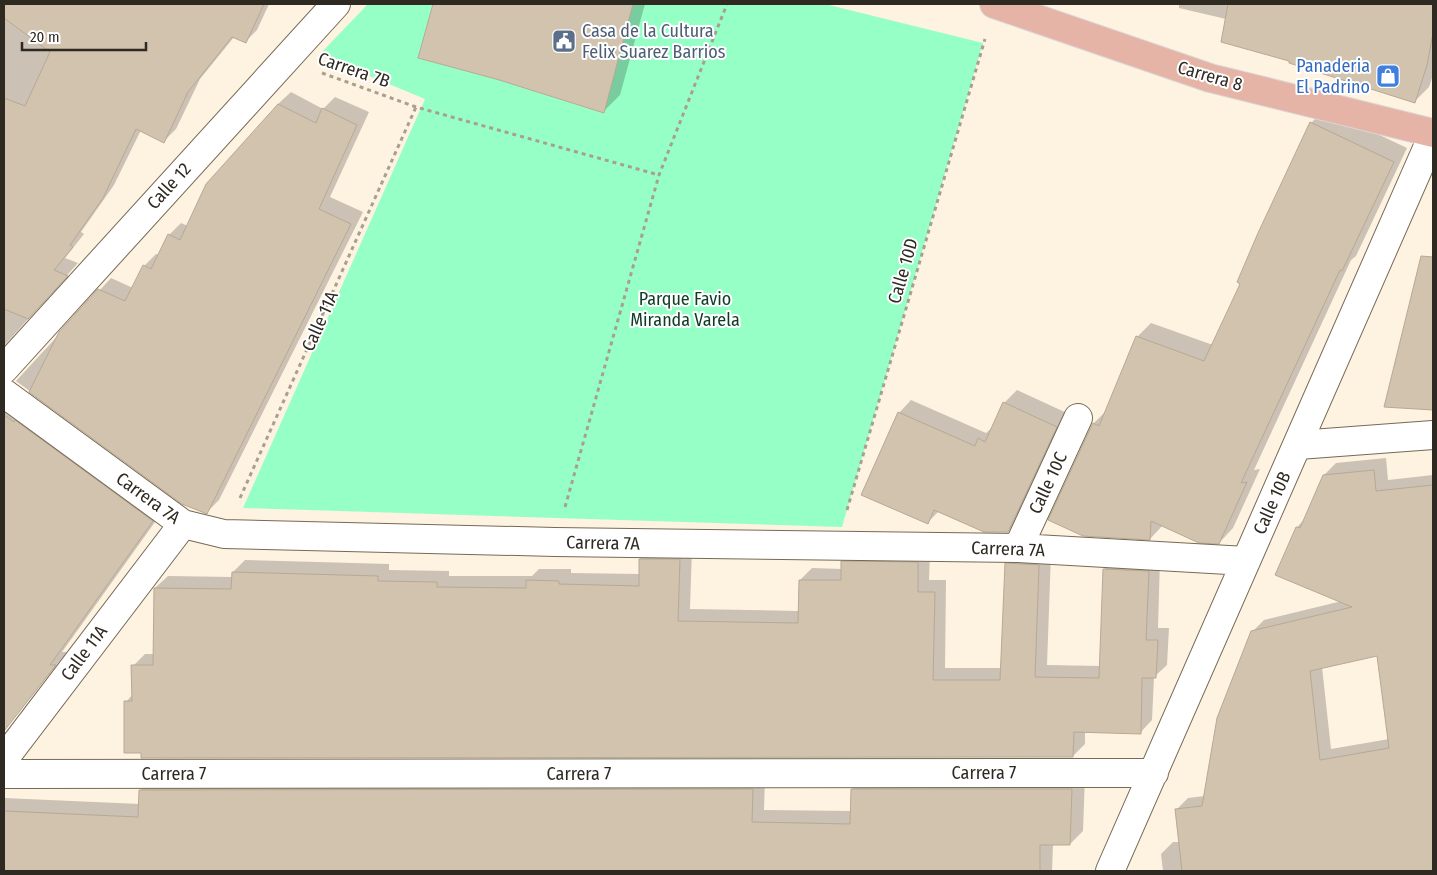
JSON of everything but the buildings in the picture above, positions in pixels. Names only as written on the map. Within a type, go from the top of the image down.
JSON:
[{"type":"main road","name":"Carrera 8","points":[[994,4],[1210,78],[1433,134]]},
{"type":"street","name":"Calle 12","points":[[4,369],[283,60],[336,4]]},
{"type":"street","name":"Calle 10B","points":[[1110,871],[1433,134]]},
{"type":"street","name":"Carrera 7A","points":[[4,393],[183,524],[224,534],[556,542],[1018,548],[1246,561]]},
{"type":"street","name":"Calle 10C","points":[[1018,548],[1078,418]]},
{"type":"street","points":[[1298,445],[1433,435]]},
{"type":"street","name":"Calle 11A","points":[[4,759],[183,524]]},
{"type":"street","name":"Carrera 7","points":[[4,774],[1154,773]]},
{"type":"path","points":[[556,542],[658,175],[727,4]]},
{"type":"path","name":"Calle 10D","points":[[837,546],[994,4]]},
{"type":"path","name":"Carrera 7B","points":[[283,60],[416,107],[658,175]]},
{"type":"path","name":"Calle 11A","points":[[224,534],[416,107]]},
{"type":"green space","name":"Parque Favio Miranda Varela","points":[[368,4],[433,4],[418,58],[496,79],[603,113],[633,4],[825,4],[983,43],[842,527],[243,508],[425,99],[319,55]]},
{"type":"place","name":"Casa de la Cultura Felix Suarez Barrios","points":[[564,41]]},
{"type":"place","name":"Panaderia El Padrino","points":[[1388,76]]}]
